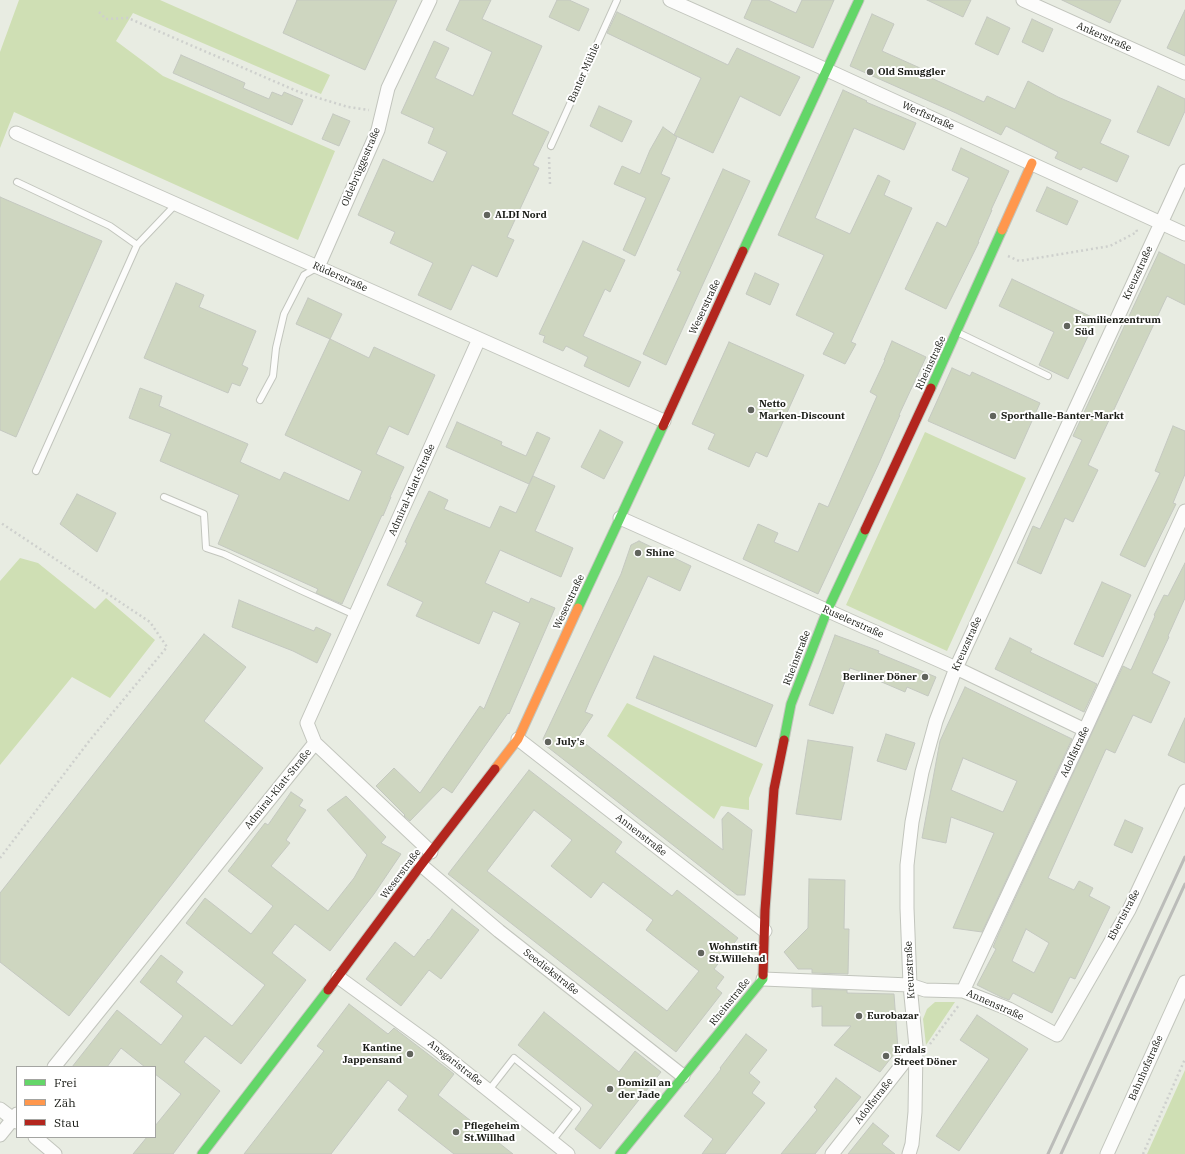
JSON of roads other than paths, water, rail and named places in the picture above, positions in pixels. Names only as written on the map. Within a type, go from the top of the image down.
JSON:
[{"type":"street","name":"Oldebrüggestraße","points":[[318,267],[378,130],[388,88],[430,0]]},
{"type":"street","name":"Werftstraße","points":[[670,0],[1032,163],[1185,234]]},
{"type":"street","name":"Weserstraße","points":[[202,1154],[338,977],[421,865],[518,740],[664,421],[860,0]]},
{"type":"street","name":"Ankerstraße","points":[[1023,0],[1185,73]]},
{"type":"street","name":"Rüderstraße","points":[[16,133],[664,421]]},
{"type":"street","name":"Rheinstraße","points":[[620,1154],[763,979],[766,902],[774,789],[791,704],[827,611],[957,332],[1032,163]]},
{"type":"street","name":"Kreuzstraße","points":[[909,1154],[912,1144],[915,1112],[916,1047],[910,985],[906,908],[907,865],[912,822],[922,772],[936,721],[956,668],[1185,171]]},
{"type":"street","name":"Admiral-Klatt-Straße","points":[[55,1066],[315,743],[307,722],[479,339]]},
{"type":"street","name":"Adolfstraße","points":[[963,991],[1185,511]]},
{"type":"street","name":"Ruselerstraße","points":[[620,518],[956,668],[1085,730]]},
{"type":"street","name":"Annenstraße","points":[[518,740],[765,931]]},
{"type":"street","points":[[315,743],[431,852]]},
{"type":"street","name":"Ebertstraße","points":[[1057,1035],[1128,910],[1185,791]]},
{"type":"street","name":"Seediekstraße","points":[[421,865],[499,931],[683,1076]]},
{"type":"street","name":"Ansgaristraße","points":[[338,977],[433,1046],[568,1154]]},
{"type":"street","name":"Annenstraße","points":[[763,979],[910,985],[925,990],[963,991],[1009,1009],[1057,1035]]},
{"type":"street","name":"Bahnhofstraße","points":[[1107,1154],[1185,982]]},
{"type":"street","name":"Adolfstraße","points":[[832,1154],[916,1047]]},
{"type":"street","points":[[0,1109],[16,1118],[0,1135]]},
{"type":"street","points":[[36,1138],[55,1154]]},
{"type":"lane","name":"Banter Mühle","points":[[551,146],[617,0]]},
{"type":"lane","points":[[17,182],[110,226],[137,245]]},
{"type":"lane","points":[[36,471],[137,245],[176,204]]},
{"type":"lane","points":[[260,400],[273,376],[276,348],[284,314],[304,275],[318,267]]},
{"type":"lane","points":[[957,332],[1048,376]]},
{"type":"lane","points":[[164,496],[204,514],[206,548],[224,554],[355,615]]},
{"type":"lane","points":[[489,1090],[514,1058],[577,1109],[552,1142]]},
{"type":"railway","points":[[1048,1154],[1185,857]]},
{"type":"railway","points":[[1061,1154],[1185,884]]},
{"type":"place","name":"Old Smuggler","points":[[870,72]]},
{"type":"place","name":"ALDI Nord","points":[[487,215]]},
{"type":"place","name":"Familienzentrum Süd","points":[[1067,326]]},
{"type":"place","name":"Netto Marken-Discount","points":[[751,410]]},
{"type":"place","name":"Sporthalle-Banter-Markt","points":[[993,416]]},
{"type":"place","name":"Shine","points":[[638,553]]},
{"type":"place","name":"Berliner Döner","points":[[925,677]]},
{"type":"place","name":"July's","points":[[548,742]]},
{"type":"place","name":"Wohnstift St.Willehad","points":[[701,953]]},
{"type":"place","name":"Eurobazar","points":[[859,1016]]},
{"type":"place","name":"Kantine Jappensand","points":[[410,1054]]},
{"type":"place","name":"Erdals Street Döner","points":[[886,1056]]},
{"type":"place","name":"Domizil an der Jade","points":[[610,1089]]},
{"type":"place","name":"Pflegeheim St.Willhad","points":[[456,1132]]}]
